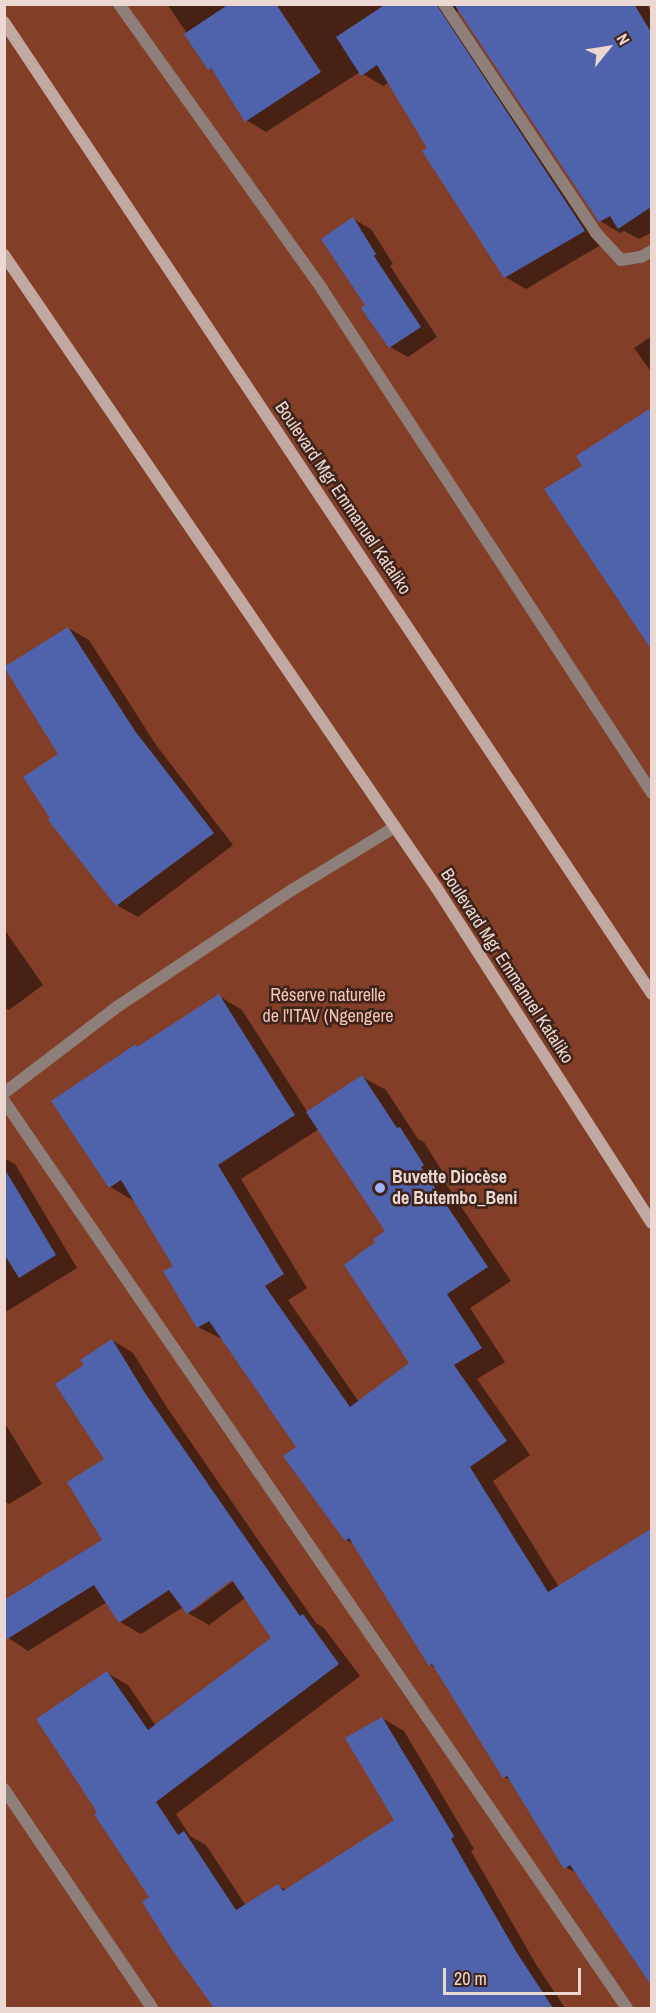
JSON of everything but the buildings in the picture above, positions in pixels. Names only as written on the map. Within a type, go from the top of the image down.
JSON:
[{"type":"street","points":[[119,4],[322,289],[651,793]]},
{"type":"street","points":[[444,4],[596,233],[621,260],[641,257],[651,251]]},
{"type":"street","name":"Boulevard Mgr Emmanuel Kataliko","points":[[4,22],[651,994]]},
{"type":"street","name":"Boulevard Mgr Emmanuel Kataliko","points":[[4,255],[395,827],[651,1223]]},
{"type":"street","points":[[4,1093],[117,1007],[292,890],[395,827]]},
{"type":"street","points":[[4,1101],[627,2008]]},
{"type":"street","points":[[4,1789],[152,2008]]},
{"type":"green space","name":"Réserve naturelle de l'ITAV (Ngengere","points":[[5,5],[651,5],[651,2008],[5,2008]]},
{"type":"place","name":"Buvette Diocèse de Butembo_Beni","points":[[380,1188]]}]
